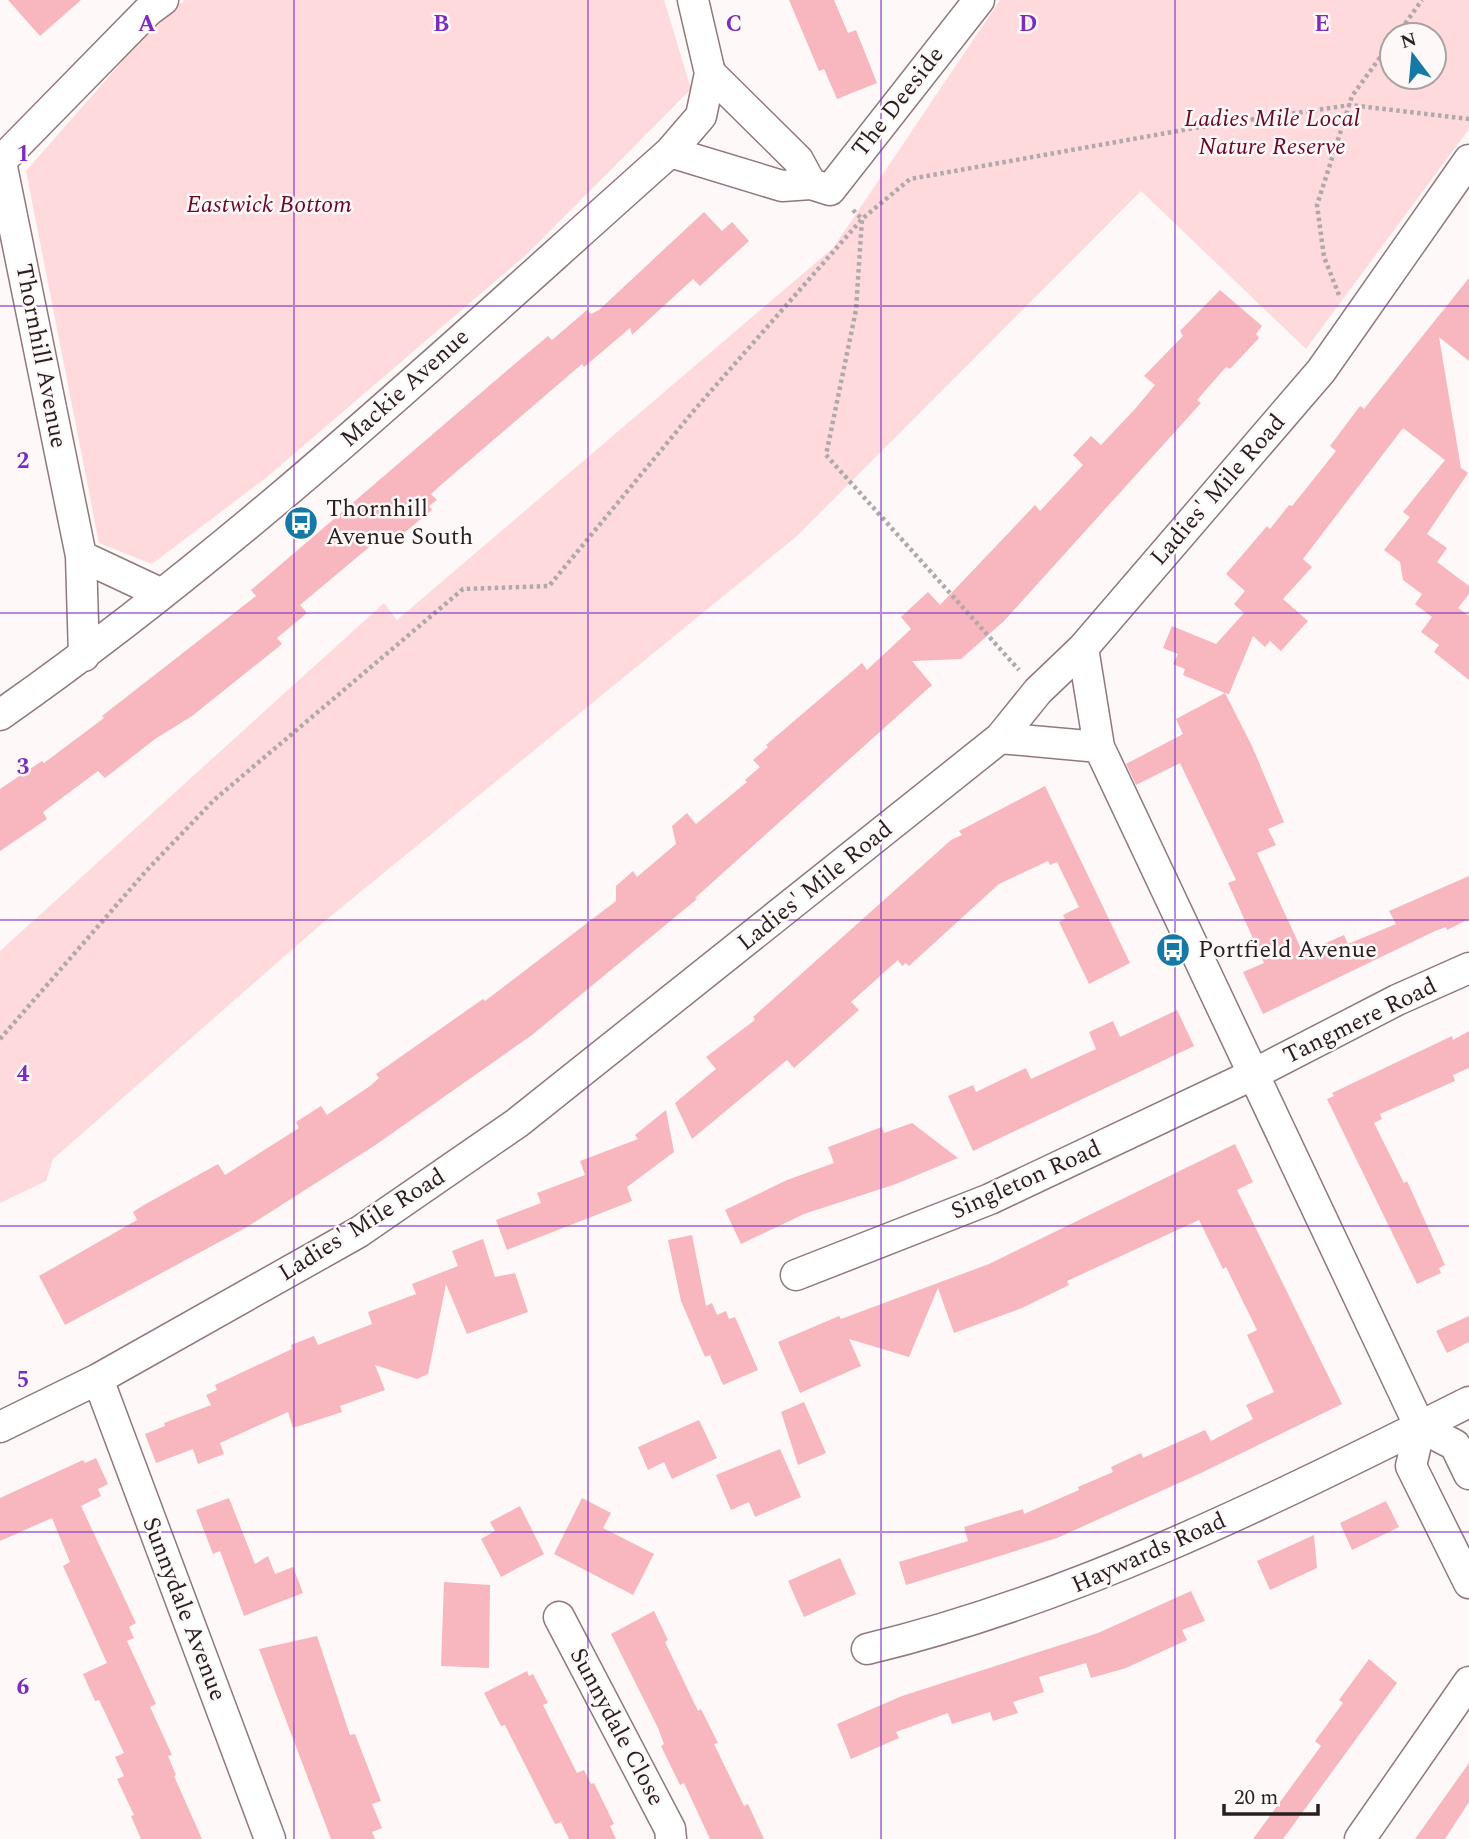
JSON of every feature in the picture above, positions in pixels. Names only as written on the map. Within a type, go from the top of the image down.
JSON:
[{"type":"street","points":[[1,159],[148,11],[163,0]]},
{"type":"street","name":"Mackie Avenue","points":[[0,715],[84,656],[296,485],[670,152],[701,116],[710,73],[693,0]]},
{"type":"street","name":"The Deeside","points":[[670,152],[782,186],[811,184],[830,190],[979,0]]},
{"type":"street","points":[[710,73],[798,160],[811,184]]},
{"type":"street","name":"Thornhill Avenue","points":[[1,159],[81,556],[84,656]]},
{"type":"street","name":"Ladies' Mile Road","points":[[0,1427],[98,1379],[359,1232],[517,1123],[1000,738],[1038,691],[1083,648],[1321,371],[1469,160]]},
{"type":"street","points":[[81,556],[162,594]]},
{"type":"street","points":[[1083,648],[1099,747],[1252,1075],[1420,1427],[1455,1445],[1469,1474]]},
{"type":"street","points":[[1000,738],[1099,747]]},
{"type":"street","name":"Tangmere Road","points":[[1252,1075],[1397,1000],[1469,968]]},
{"type":"street","name":"Singleton Road","points":[[796,1275],[990,1199],[1252,1075]]},
{"type":"street","name":"Sunnydale Avenue","points":[[98,1379],[270,1839]]},
{"type":"street","name":"Haywards Road","points":[[867,1649],[1051,1595],[1184,1539],[1469,1402]]},
{"type":"street","points":[[1420,1427],[1411,1466],[1469,1583]]},
{"type":"street","name":"Sunnydale Close","points":[[559,1617],[670,1829],[671,1839]]},
{"type":"street","points":[[1360,1839],[1469,1682]]},
{"type":"path","points":[[1407,21],[1422,0]]},
{"type":"path","points":[[1357,321],[1341,301],[1324,257],[1317,205],[1352,96],[1378,60]]},
{"type":"path","points":[[0,1039],[147,870],[214,800],[463,589],[549,586],[696,408],[862,219],[910,179],[1200,127],[1350,105],[1469,119]]},
{"type":"path","points":[[862,219],[856,310],[826,455],[1038,691]]},
{"type":"green space","name":"Eastwick Bottom","points":[[185,0],[664,0],[691,89],[527,254],[267,477],[152,564],[99,543],[26,171],[162,16]]},
{"type":"green space","name":"Ladies Mile Local Nature Reserve","points":[[1000,0],[1469,0],[1469,129],[1306,349],[1141,191],[797,536],[326,920],[53,1159],[46,1181],[0,1203],[0,951],[384,603],[397,620],[833,248]]},
{"type":"building","points":[[8,0],[81,0],[40,36]]},
{"type":"building","points":[[789,0],[834,0],[848,33],[856,30],[877,83],[837,99],[824,69],[819,71]]},
{"type":"building","points":[[704,212],[722,231],[732,222],[749,241],[700,286],[693,279],[632,335],[630,328],[584,367],[582,364],[431,494],[437,500],[429,506],[432,510],[387,547],[380,538],[300,605],[307,613],[277,638],[282,644],[192,716],[155,739],[105,778],[98,771],[43,812],[47,819],[0,851],[0,789],[42,761],[44,763],[104,718],[102,716],[256,596],[251,590],[548,336],[552,340],[587,310],[591,314],[599,310]]},
{"type":"building","points":[[1469,278],[1469,361],[1439,337],[1461,468],[1468,473],[1427,534],[1447,548],[1437,562],[1469,586],[1469,594],[1458,608],[1469,616],[1469,680],[1434,652],[1439,645],[1421,632],[1432,617],[1415,604],[1422,594],[1403,580],[1400,562],[1384,550],[1410,517],[1403,512],[1445,460],[1403,428],[1303,559],[1312,567],[1283,599],[1308,621],[1281,651],[1270,641],[1265,647],[1253,636],[1229,694],[1183,675],[1185,669],[1173,664],[1178,654],[1163,648],[1172,626],[1216,644],[1244,613],[1234,604],[1245,591],[1226,574],[1267,526],[1270,529],[1289,505],[1292,506],[1336,451],[1330,446],[1360,406],[1364,409]]},
{"type":"building","points":[[1220,290],[1262,326],[1256,334],[1259,338],[1230,369],[1226,367],[1197,400],[1201,403],[1004,621],[961,659],[912,661],[932,685],[695,898],[697,899],[532,1035],[374,1146],[247,1227],[65,1325],[39,1276],[137,1220],[133,1212],[218,1164],[225,1175],[299,1128],[296,1122],[321,1106],[327,1115],[370,1086],[379,1078],[376,1074],[483,999],[485,1001],[616,901],[616,886],[633,871],[637,877],[676,844],[672,826],[687,813],[696,824],[747,782],[745,780],[760,767],[753,760],[768,747],[766,745],[862,663],[867,670],[911,629],[901,617],[928,592],[940,605],[1035,505],[1040,511],[1083,465],[1073,455],[1091,436],[1101,445],[1135,409],[1155,385],[1144,376],[1183,336],[1180,331]]},
{"type":"building","points":[[1225,693],[1252,746],[1284,822],[1268,829],[1276,845],[1257,853],[1303,953],[1344,935],[1348,944],[1396,924],[1389,911],[1469,876],[1469,919],[1447,930],[1446,927],[1435,931],[1263,1014],[1243,972],[1264,963],[1228,883],[1236,880],[1180,763],[1136,785],[1126,764],[1183,734],[1176,719]]},
{"type":"building","points":[[1045,786],[1130,963],[1089,984],[1059,922],[1065,919],[1063,915],[1079,907],[1057,862],[1050,865],[1048,861],[999,884],[909,966],[906,963],[902,966],[898,960],[851,1002],[859,1010],[794,1068],[787,1060],[692,1139],[675,1103],[716,1069],[706,1057],[755,1020],[753,1017],[951,840],[962,835],[959,831]]},
{"type":"building","points":[[1177,1010],[1194,1046],[973,1151],[948,1096],[973,1085],[976,1092],[1026,1068],[1031,1079],[1096,1049],[1089,1032],[1113,1021],[1120,1037]]},
{"type":"building","points":[[1469,1031],[1469,1068],[1453,1075],[1455,1081],[1380,1114],[1382,1119],[1374,1123],[1404,1183],[1407,1181],[1445,1265],[1439,1268],[1441,1273],[1417,1284],[1327,1099],[1334,1096],[1332,1093],[1452,1036],[1453,1040]]},
{"type":"building","points":[[666,1110],[674,1152],[627,1187],[632,1201],[507,1250],[496,1220],[541,1203],[537,1193],[585,1175],[580,1161],[638,1139],[635,1135]]},
{"type":"building","points":[[912,1123],[958,1158],[896,1184],[804,1214],[741,1244],[725,1210],[787,1180],[834,1163],[828,1147],[882,1127],[884,1133]]},
{"type":"building","points":[[1235,1144],[1253,1182],[1237,1190],[1342,1404],[1201,1473],[1057,1538],[906,1585],[899,1562],[968,1541],[964,1527],[1023,1509],[1024,1514],[1079,1490],[1078,1487],[1113,1472],[1111,1467],[1141,1453],[1143,1458],[1205,1430],[1211,1441],[1253,1419],[1246,1405],[1274,1392],[1247,1335],[1257,1330],[1226,1267],[1223,1269],[1199,1220],[1067,1281],[1069,1285],[1022,1308],[954,1333],[938,1288],[909,1357],[849,1339],[861,1366],[800,1393],[778,1342],[839,1316],[841,1319],[989,1264]]},
{"type":"building","points":[[692,1235],[706,1306],[712,1303],[717,1315],[726,1311],[729,1319],[735,1317],[758,1370],[723,1385],[710,1355],[705,1357],[681,1301],[668,1240]]},
{"type":"building","points":[[483,1239],[495,1277],[515,1273],[528,1312],[467,1334],[446,1284],[428,1374],[417,1379],[375,1365],[385,1390],[340,1406],[342,1412],[293,1428],[288,1412],[220,1443],[224,1454],[198,1464],[193,1449],[156,1463],[145,1434],[165,1426],[164,1423],[211,1405],[206,1395],[217,1390],[215,1385],[292,1349],[291,1345],[314,1336],[318,1345],[372,1324],[368,1312],[416,1294],[412,1284],[458,1266],[452,1251]]},
{"type":"building","points":[[1469,1316],[1469,1342],[1447,1353],[1436,1331]]},
{"type":"building","points":[[804,1402],[826,1453],[798,1465],[781,1412]]},
{"type":"building","points":[[699,1420],[717,1458],[672,1479],[664,1462],[648,1470],[638,1447]]},
{"type":"building","points":[[780,1449],[801,1497],[755,1517],[749,1502],[731,1510],[716,1475]]},
{"type":"building","points":[[96,1458],[108,1484],[98,1489],[101,1496],[81,1506],[136,1623],[129,1627],[134,1638],[127,1641],[156,1704],[150,1707],[172,1755],[168,1756],[176,1775],[174,1776],[202,1839],[141,1839],[131,1816],[134,1815],[117,1779],[124,1776],[115,1757],[124,1753],[99,1700],[95,1701],[83,1674],[107,1663],[63,1566],[70,1562],[52,1518],[0,1541],[0,1498],[83,1460],[85,1463]]},
{"type":"building","points":[[229,1498],[255,1564],[268,1556],[275,1574],[293,1567],[303,1593],[244,1616],[220,1551],[213,1554],[196,1510]]},
{"type":"building","points":[[582,1498],[611,1513],[603,1528],[654,1554],[633,1595],[554,1554]]},
{"type":"building","points":[[1386,1501],[1399,1527],[1352,1550],[1340,1523]]},
{"type":"building","points":[[520,1506],[544,1554],[501,1577],[481,1539],[495,1531],[490,1522]]},
{"type":"building","points":[[1314,1535],[1317,1568],[1270,1590],[1257,1561]]},
{"type":"building","points":[[840,1558],[856,1594],[804,1617],[788,1581]]},
{"type":"building","points":[[444,1582],[490,1585],[489,1668],[441,1666]]},
{"type":"building","points":[[1191,1591],[1205,1621],[1182,1630],[1187,1640],[1126,1668],[1091,1678],[1086,1663],[1039,1677],[1044,1692],[1013,1702],[1018,1713],[993,1721],[990,1712],[952,1724],[948,1713],[896,1732],[899,1738],[851,1759],[837,1724],[902,1696],[1098,1633]]},
{"type":"building","points":[[654,1611],[668,1640],[665,1642],[698,1711],[701,1709],[718,1743],[714,1744],[744,1806],[748,1804],[764,1839],[710,1839],[684,1783],[680,1785],[661,1746],[664,1744],[658,1728],[611,1634]]},
{"type":"building","points":[[317,1636],[350,1735],[355,1734],[381,1801],[372,1804],[382,1828],[372,1832],[375,1839],[331,1839],[259,1649]]},
{"type":"building","points":[[1369,1659],[1397,1683],[1283,1839],[1253,1839],[1321,1746],[1315,1741],[1343,1703],[1339,1700]]},
{"type":"building","points":[[527,1671],[529,1676],[533,1674],[548,1703],[543,1705],[577,1773],[584,1770],[591,1784],[594,1783],[614,1824],[610,1826],[616,1839],[569,1839],[561,1822],[555,1824],[505,1725],[501,1726],[484,1693]]},
{"type":"building","points":[[1469,1763],[1469,1802],[1445,1839],[1415,1839]]},
{"type":"place","name":"Thornhill Avenue South","points":[[301,523]]},
{"type":"place","name":"Portfield Avenue","points":[[1173,950]]}]
